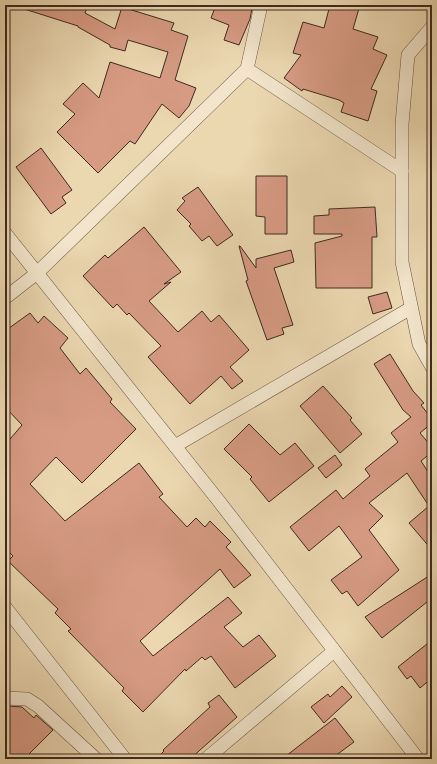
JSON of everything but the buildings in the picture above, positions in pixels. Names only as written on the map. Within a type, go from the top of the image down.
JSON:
[{"type":"street","points":[[5,298],[37,272],[247,69],[261,5]]},
{"type":"street","points":[[432,27],[408,55],[402,124],[402,262],[419,344],[432,367]]},
{"type":"street","points":[[247,69],[402,171]]},
{"type":"street","points":[[5,233],[175,446],[418,759]]},
{"type":"street","points":[[175,446],[411,308]]},
{"type":"street","points":[[5,608],[125,759]]},
{"type":"street","points":[[206,759],[334,651]]},
{"type":"street","points":[[5,698],[27,699],[38,706],[96,759]]}]
